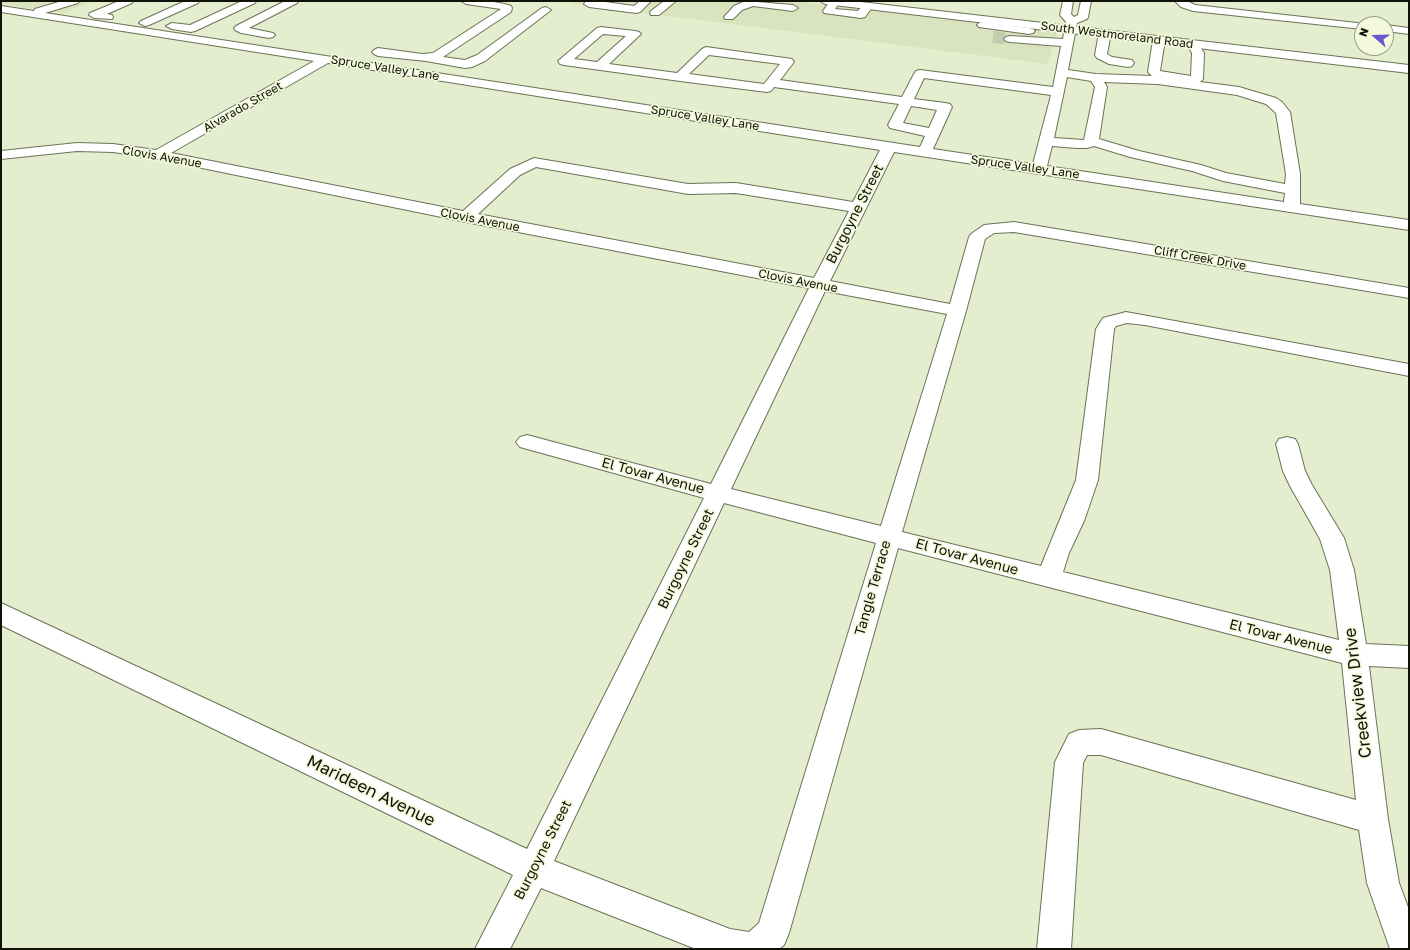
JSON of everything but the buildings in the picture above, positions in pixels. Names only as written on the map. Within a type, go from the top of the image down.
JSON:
[{"type":"street","points":[[33,14],[50,7],[74,1]]},
{"type":"street","points":[[63,18],[106,1]]},
{"type":"street","points":[[128,1],[94,15],[190,29],[250,1]]},
{"type":"street","points":[[145,23],[194,1]]},
{"type":"street","points":[[281,37],[241,30],[240,28],[293,1]]},
{"type":"street","points":[[367,50],[465,64],[472,63],[550,7],[524,9],[466,1]]},
{"type":"street","points":[[593,1],[589,4],[636,10],[646,1]]},
{"type":"street","points":[[655,14],[671,1]]},
{"type":"street","name":"South Westmoreland Road","points":[[896,1],[1072,25],[1308,52],[1409,69]]},
{"type":"street","points":[[1068,1],[1065,15],[1072,25]]},
{"type":"street","points":[[1040,168],[1072,25],[1083,17],[1086,1]]},
{"type":"street","points":[[1180,1],[1193,8],[1354,25]]},
{"type":"street","points":[[729,17],[738,8],[751,2],[793,8]]},
{"type":"street","points":[[830,2],[828,11],[861,15],[868,6],[983,25],[1032,37],[1068,43]]},
{"type":"street","points":[[429,58],[445,51],[507,10],[507,8],[501,6]]},
{"type":"street","name":"Spruce Valley Lane","points":[[1,9],[889,147],[1040,168],[1409,224]]},
{"type":"street","points":[[983,25],[978,35],[994,34]]},
{"type":"street","name":"South Westmoreland Road","points":[[1032,37],[1072,25],[1105,33],[1193,44],[1409,60]]},
{"type":"street","points":[[1394,29],[1409,31]]},
{"type":"street","points":[[599,66],[635,34],[601,30],[564,60],[599,66],[680,77],[767,88],[788,62],[706,51],[680,77]]},
{"type":"street","points":[[1105,33],[1102,55],[1109,60],[1128,63]]},
{"type":"street","points":[[1011,36],[1032,37]]},
{"type":"street","points":[[1159,40],[1154,72],[1159,75],[1192,80],[1197,79],[1198,53],[1193,44]]},
{"type":"street","name":"Alvarado Street","points":[[158,155],[327,59]]},
{"type":"street","points":[[694,63],[710,65]]},
{"type":"street","points":[[763,72],[775,79],[907,102],[945,107]]},
{"type":"street","points":[[1062,73],[1096,78],[1158,80],[1239,91],[1271,101],[1283,112],[1293,174],[1292,207]]},
{"type":"street","points":[[933,133],[895,125],[920,74],[1058,92]]},
{"type":"street","points":[[1092,141],[1101,87],[1096,78]]},
{"type":"street","points":[[925,152],[957,79]]},
{"type":"street","points":[[1046,141],[1087,144],[1092,141],[1135,154],[1196,168],[1223,177],[1292,190]]},
{"type":"street","name":"Clovis Avenue","points":[[1,155],[77,147],[113,148],[158,155],[466,217],[957,311]]},
{"type":"street","name":"Burgoyne Street","points":[[492,949],[534,869],[719,494],[819,285],[889,147]]},
{"type":"street","points":[[466,217],[515,172],[534,162],[688,189],[736,188],[859,208]]},
{"type":"street","name":"Cliff Creek Drive","points":[[990,228],[1014,227],[1409,293]]},
{"type":"street","name":"Tangle Terrace","points":[[756,949],[772,933],[957,311],[977,238],[990,228]]},
{"type":"street","points":[[1049,578],[1057,553],[1087,480],[1105,329],[1109,322],[1126,318],[1145,320],[1409,370]]},
{"type":"street","name":"El Tovar Avenue","points":[[527,442],[719,494],[1328,649],[1354,654],[1409,657]]},
{"type":"street","name":"Creekview Drive","points":[[1287,444],[1294,471],[1301,486],[1332,538],[1342,570],[1354,654],[1373,819],[1383,883],[1407,949]]},
{"type":"street","name":"Marideen Avenue","points":[[1,613],[534,869],[730,946],[748,949]]},
{"type":"street","points":[[1054,949],[1069,762],[1079,743],[1101,742],[1373,819]]},
{"type":"shaded area","points":[[1,1],[92,1],[61,14],[1,4]]},
{"type":"shaded area","points":[[577,1],[796,1],[1057,32],[1048,64],[573,4]]},
{"type":"tunnel","points":[[993,37],[1010,39]]}]
